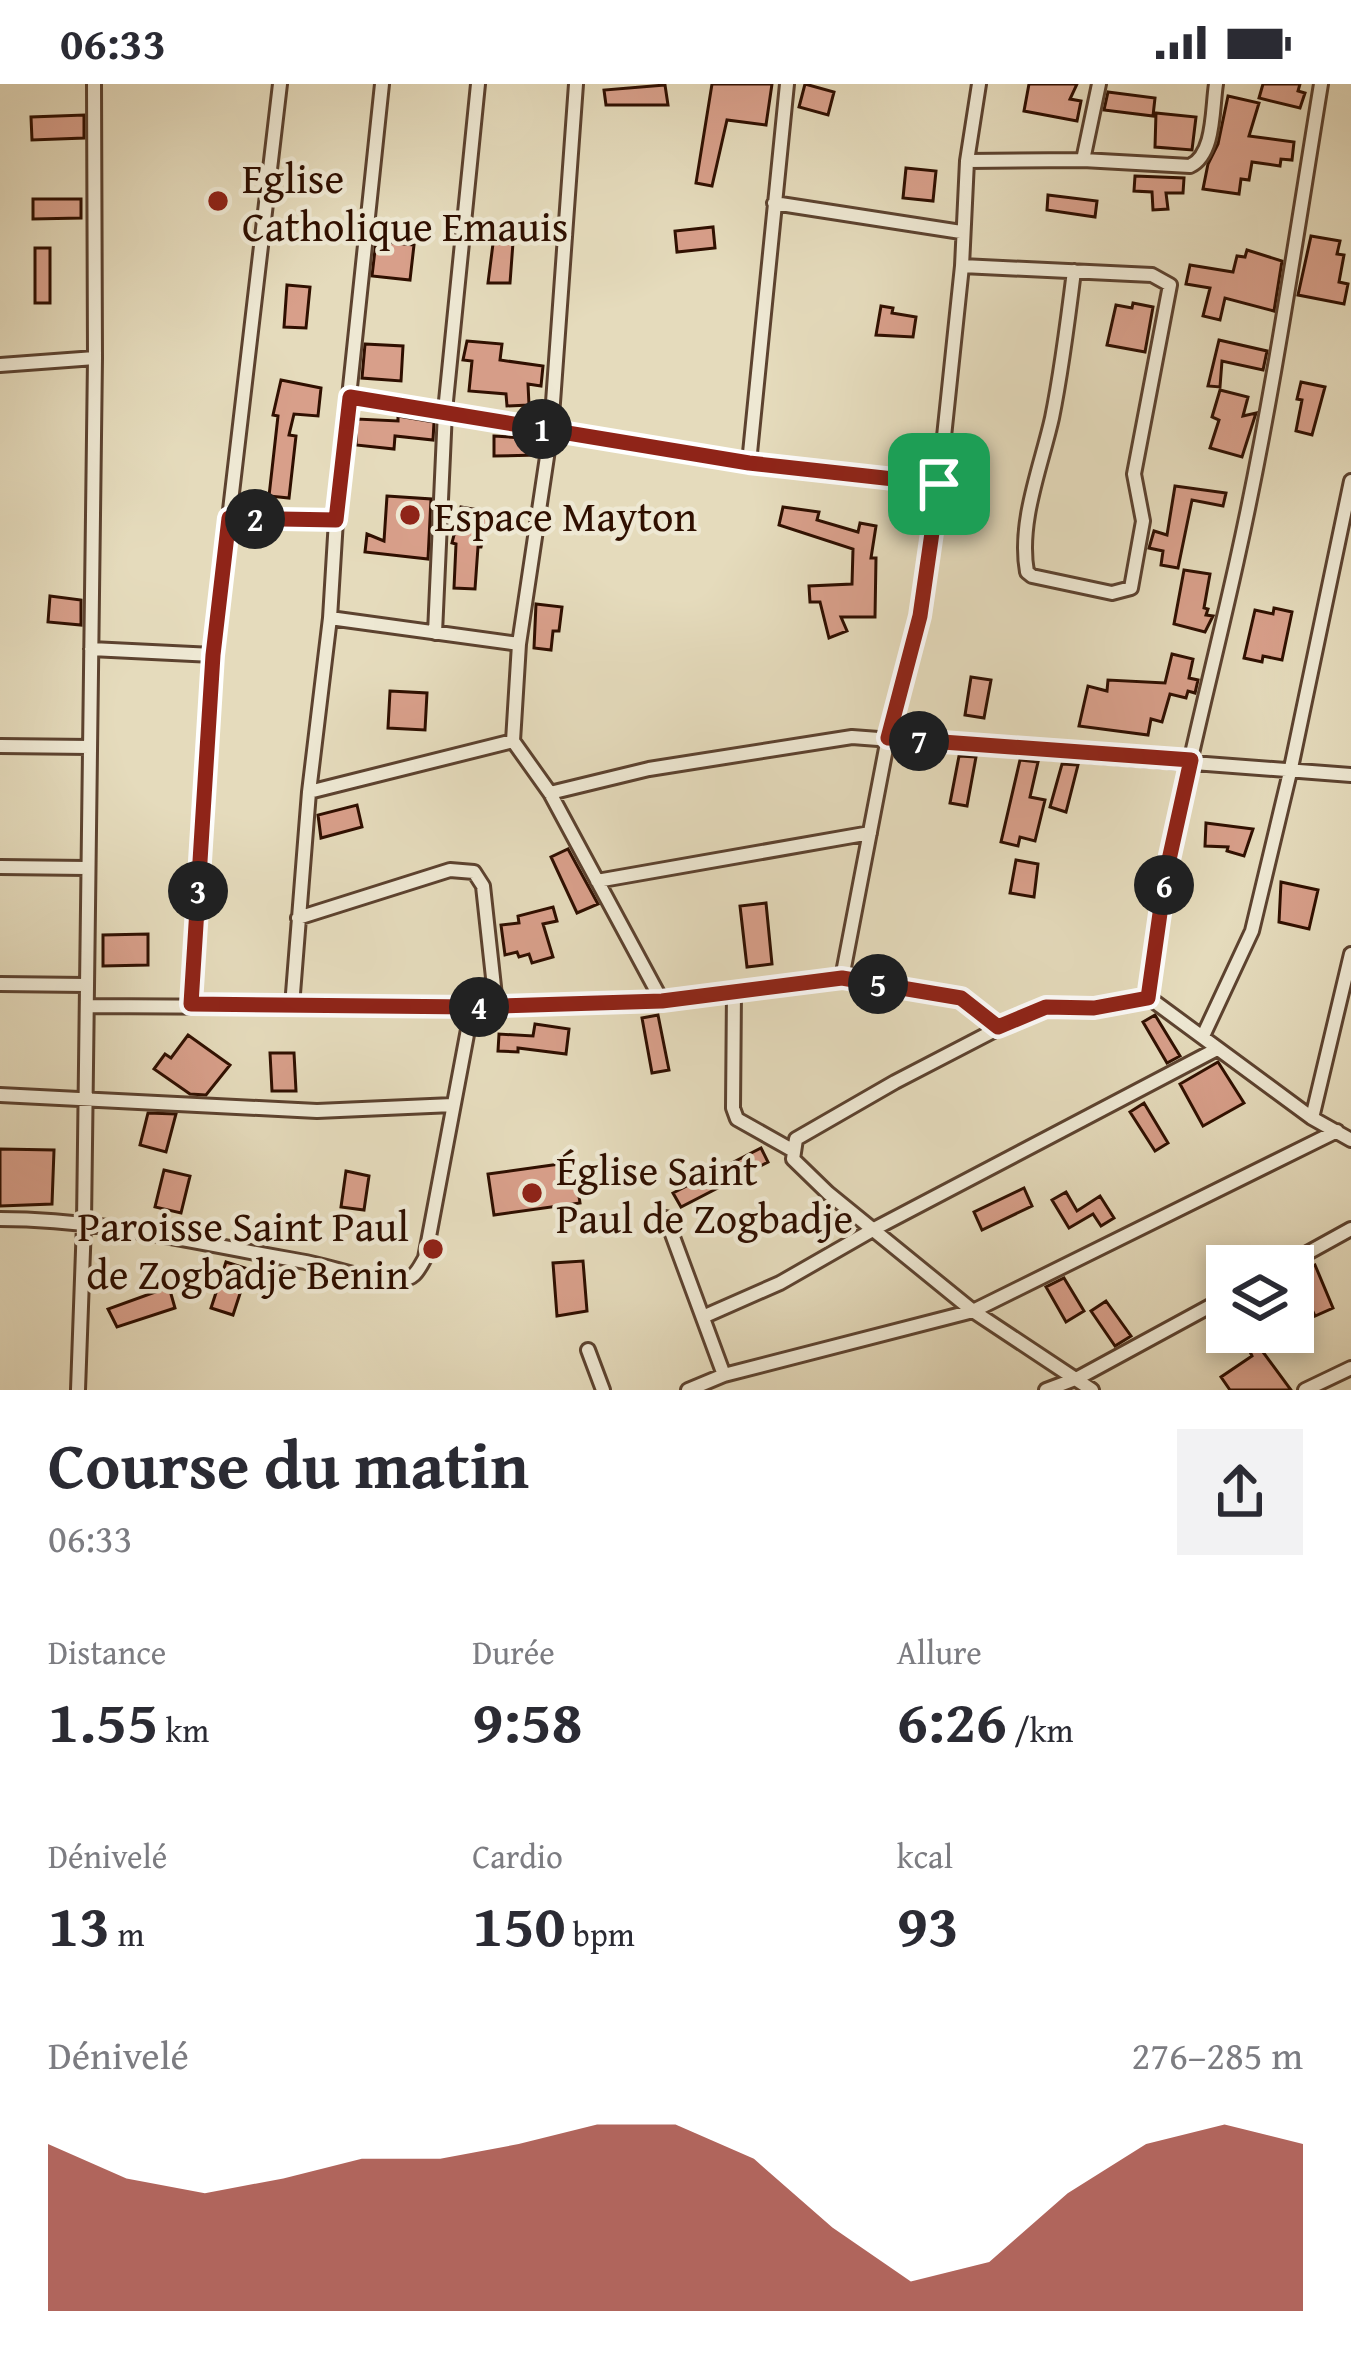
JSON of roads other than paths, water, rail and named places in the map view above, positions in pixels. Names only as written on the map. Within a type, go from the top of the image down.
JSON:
[{"type":"street","points":[[78,1390],[95,358],[94,84]]},
{"type":"street","points":[[191,1004],[213,655],[280,84]]},
{"type":"street","points":[[292,1006],[309,792],[382,84]]},
{"type":"street","points":[[435,633],[445,411],[478,84]]},
{"type":"street","points":[[576,84],[551,430],[519,644],[513,741],[550,793],[662,1001]]},
{"type":"street","points":[[749,463],[787,84]]},
{"type":"street","points":[[842,978],[888,738],[920,616],[939,484],[962,266],[967,161],[979,84]]},
{"type":"street","points":[[1083,160],[1100,84]]},
{"type":"street","points":[[967,161],[1083,160],[1180,167],[1199,161],[1206,149],[1216,84]]},
{"type":"street","points":[[1148,998],[1165,878],[1242,535],[1322,84]]},
{"type":"street","points":[[774,203],[961,232]]},
{"type":"street","points":[[962,266],[1074,271],[1153,275],[1170,285],[1134,474],[1143,521],[1131,588],[1124,592],[1027,572],[1027,530],[1066,343],[1074,271]]},
{"type":"street","points":[[0,365],[95,358]]},
{"type":"street","points":[[350,397],[749,463],[939,484]]},
{"type":"street","points":[[1203,1036],[1252,931],[1351,481]]},
{"type":"street","points":[[229,518],[336,520]]},
{"type":"street","points":[[330,618],[519,644]]},
{"type":"street","points":[[91,649],[213,655]]},
{"type":"street","points":[[550,793],[649,769],[852,736],[1351,775]]},
{"type":"street","points":[[309,792],[513,741]]},
{"type":"street","points":[[0,746],[90,747]]},
{"type":"street","points":[[597,881],[870,833]]},
{"type":"street","points":[[0,867],[87,868]]},
{"type":"street","points":[[298,918],[450,870],[475,872],[483,886],[496,1005]]},
{"type":"street","points":[[1312,1118],[1351,954]]},
{"type":"street","points":[[87,1006],[472,1007],[662,1001],[842,978],[961,998],[998,1027]]},
{"type":"street","points":[[0,985],[86,985]]},
{"type":"street","points":[[734,992],[733,1108],[737,1119],[792,1150]]},
{"type":"street","points":[[1092,1390],[973,1311],[828,1192],[794,1159],[796,1139],[998,1027],[1046,1007],[1094,1008],[1148,998],[1312,1118],[1351,1140]]},
{"type":"street","points":[[0,1220],[84,1223],[182,1236],[341,1272],[403,1280],[416,1275],[425,1258],[472,1007]]},
{"type":"street","points":[[705,1316],[780,1283],[1217,1048]]},
{"type":"street","points":[[0,1095],[317,1111],[453,1105]]},
{"type":"street","points":[[688,1390],[724,1375],[973,1311],[1336,1131]]},
{"type":"street","points":[[666,1219],[724,1375]]},
{"type":"street","points":[[1314,1249],[1351,1229]]},
{"type":"street","points":[[1046,1390],[1078,1378],[1206,1308]]},
{"type":"street","points":[[588,1350],[604,1390]]},
{"type":"street","points":[[1305,1390],[1351,1368]]},
{"type":"place","name":"Eglise Catholique Emauis","points":[[218,201]]},
{"type":"place","name":"Espace Mayton","points":[[410,515]]},
{"type":"place","name":"Église Saint Paul de Zogbadje","points":[[532,1193]]},
{"type":"place","name":"Paroisse Saint Paul de Zogbadje Benin","points":[[433,1249]]}]
